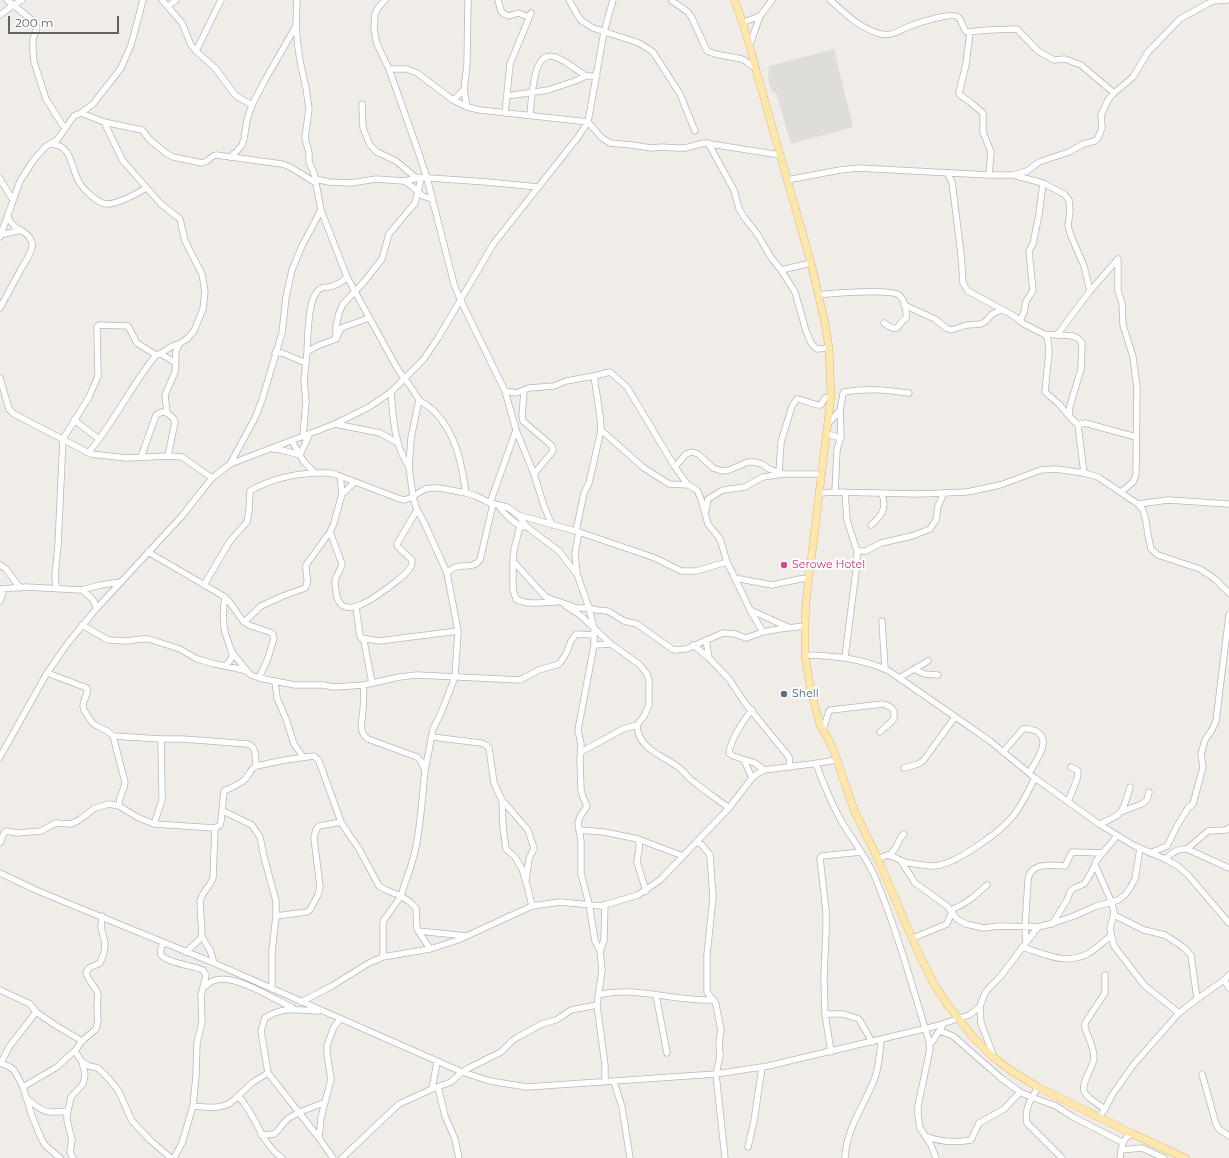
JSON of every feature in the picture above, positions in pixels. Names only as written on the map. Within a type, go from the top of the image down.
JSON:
[{"type":"main road","points":[[734,0],[744,22],[786,180],[811,263],[825,323],[829,348],[831,396],[809,578],[805,626],[805,655],[808,678],[814,707],[820,725],[832,746],[854,810],[878,859],[934,984],[958,1019],[974,1038],[994,1058],[1013,1072],[1038,1087],[1185,1158]]},
{"type":"street","points":[[6,0],[32,20],[37,27],[33,38],[34,62],[46,99],[64,129]]},
{"type":"street","points":[[0,16],[13,5],[22,0]]},
{"type":"street","points":[[0,235],[8,217],[20,181],[33,162],[45,147],[57,140],[74,116],[81,113],[97,99],[121,68],[131,45],[143,0]]},
{"type":"street","points":[[162,0],[182,23],[196,51],[215,68],[236,96],[252,105]]},
{"type":"street","points":[[168,6],[176,0]]},
{"type":"street","points":[[196,51],[221,0]]},
{"type":"street","points":[[297,0],[296,26],[298,53],[308,100],[308,118],[305,138],[309,153],[309,162],[315,181],[321,210],[347,277],[404,379],[414,390],[419,400],[434,411],[453,437],[461,461],[466,493]]},
{"type":"street","points":[[385,0],[376,11],[374,29],[376,44],[389,69],[418,148],[422,178],[432,199],[460,299],[505,391],[516,430],[534,474],[544,506],[552,525]]},
{"type":"street","points":[[467,106],[464,90],[467,64],[468,0]]},
{"type":"street","points":[[498,0],[501,11],[504,14],[509,16],[518,13],[530,15],[510,64],[505,113]]},
{"type":"street","points":[[569,0],[574,11],[582,21],[593,28],[639,43],[653,52],[680,94],[695,131]]},
{"type":"street","points":[[0,757],[57,657],[96,609],[182,516],[212,478],[230,464],[306,436],[335,424],[369,407],[391,392],[422,360],[430,350],[494,243],[578,137],[588,122],[604,32],[613,0]]},
{"type":"street","points":[[750,44],[760,16],[772,0]]},
{"type":"street","points":[[830,0],[865,28],[887,35],[914,24],[954,16],[957,16],[964,31],[970,32],[1017,29],[1038,51],[1054,60],[1065,59],[1080,65],[1114,93]]},
{"type":"street","points":[[786,180],[858,168],[989,176],[1013,175],[1027,171],[1038,162],[1069,152],[1083,144],[1095,141],[1098,138],[1102,128],[1101,115],[1108,100],[1133,77],[1145,55],[1180,19],[1209,3],[1227,0]]},
{"type":"street","points":[[672,1],[688,12],[707,51],[742,59],[748,62],[756,70]]},
{"type":"street","points":[[744,22],[760,16]]},
{"type":"street","points":[[230,157],[237,151],[243,142],[247,120],[252,105],[296,26]]},
{"type":"street","points":[[970,32],[966,64],[959,93],[983,113],[983,132],[991,152],[989,176]]},
{"type":"street","points":[[530,115],[532,92],[539,64],[545,57],[557,57],[586,76]]},
{"type":"street","points":[[389,69],[407,69],[417,73],[453,100],[480,110],[588,122],[602,138],[610,143],[651,148],[685,148],[708,143],[780,155]]},
{"type":"street","points":[[507,96],[562,86],[586,76],[597,76]]},
{"type":"street","points":[[453,100],[464,90]]},
{"type":"street","points":[[362,104],[363,128],[370,145],[377,152],[396,161],[413,176],[422,178],[538,187]]},
{"type":"street","points":[[81,113],[104,122],[142,130],[150,140],[172,157],[202,163],[216,155],[276,163],[290,167],[315,181],[329,182],[351,183],[381,179],[404,181],[422,178]]},
{"type":"street","points":[[89,452],[136,381],[158,354],[179,344],[188,338],[194,331],[203,308],[204,291],[202,274],[185,241],[180,219],[178,216],[165,208],[146,188],[121,157],[104,122]]},
{"type":"street","points":[[708,143],[734,190],[739,209],[796,292],[803,321],[811,343],[817,349],[829,348]]},
{"type":"street","points":[[49,144],[55,144],[62,147],[69,154],[79,183],[93,197],[102,203],[109,204],[129,198],[146,188]]},
{"type":"street","points":[[947,173],[953,185],[963,283],[968,291],[1044,334],[1077,337],[1080,341],[1082,347],[1081,369],[1068,416]]},
{"type":"street","points":[[1013,175],[1043,183],[1064,194],[1069,200],[1070,211],[1068,226],[1070,236],[1084,266],[1090,291]]},
{"type":"street","points":[[336,339],[336,326],[343,304],[369,276],[382,259],[389,234],[415,203],[422,178]]},
{"type":"street","points":[[0,179],[13,200]]},
{"type":"street","points":[[404,181],[423,196],[432,199]]},
{"type":"street","points":[[1020,321],[1024,312],[1026,301],[1033,291],[1029,251],[1033,244],[1043,183]]},
{"type":"street","points":[[230,464],[255,418],[262,400],[282,333],[286,297],[292,270],[301,248],[321,210]]},
{"type":"street","points":[[0,308],[32,248],[31,239],[22,230],[16,228],[8,217]]},
{"type":"street","points":[[0,235],[22,230]]},
{"type":"street","points":[[1057,335],[1090,291],[1118,259],[1118,291],[1122,303],[1123,324],[1133,357],[1137,388],[1135,479],[1130,486],[1121,492]]},
{"type":"street","points":[[781,270],[811,263]]},
{"type":"street","points":[[300,455],[306,436],[306,401],[304,380],[309,310],[317,292],[323,287],[329,287],[340,283],[347,277]]},
{"type":"street","points":[[819,295],[835,293],[888,292],[900,296],[903,300],[906,318],[902,321],[898,328],[893,329],[884,323]]},
{"type":"street","points":[[904,305],[935,319],[951,330],[967,325],[981,324],[992,314],[1001,310]]},
{"type":"street","points":[[307,352],[317,346],[336,339],[341,328],[369,318]]},
{"type":"street","points":[[59,589],[56,586],[55,576],[63,439],[90,397],[98,376],[97,327],[99,325],[128,326],[137,343],[176,363]]},
{"type":"street","points":[[1044,334],[1047,337],[1049,346],[1045,392],[1059,404],[1068,416],[1078,425],[1084,473]]},
{"type":"street","points":[[167,413],[165,395],[175,372],[176,351],[179,344]]},
{"type":"street","points":[[275,353],[282,353],[306,363]]},
{"type":"street","points":[[505,391],[516,394],[530,388],[554,386],[566,381],[610,372],[627,387],[674,467],[688,485],[708,499]]},
{"type":"street","points":[[576,574],[575,553],[581,504],[589,483],[601,430],[594,376]]},
{"type":"street","points":[[0,378],[11,411],[89,452],[98,455],[126,458],[168,456],[184,458],[212,478]]},
{"type":"street","points":[[835,492],[837,450],[841,438],[840,410],[844,392],[864,389],[879,389],[909,393]]},
{"type":"street","points":[[524,391],[523,421],[554,449],[534,474]]},
{"type":"street","points":[[391,392],[393,422],[398,444],[409,467]]},
{"type":"street","points":[[781,473],[779,457],[794,402],[797,399],[800,399],[812,404],[821,405],[825,398],[831,396]]},
{"type":"street","points":[[383,957],[384,920],[401,896],[412,865],[418,835],[425,771],[434,726],[441,713],[455,677],[458,631],[447,573],[417,510],[413,497],[409,467],[411,438],[419,400]]},
{"type":"street","points":[[828,424],[840,410]]},
{"type":"street","points":[[141,457],[156,415],[162,412],[167,413],[175,422],[168,456]]},
{"type":"street","points":[[74,420],[99,439]]},
{"type":"street","points":[[1078,425],[1085,423],[1136,437]]},
{"type":"street","points":[[335,424],[380,433],[398,444]]},
{"type":"street","points":[[447,573],[453,567],[473,566],[480,560],[494,504],[516,430]]},
{"type":"street","points":[[601,430],[644,468],[669,484],[688,485]]},
{"type":"street","points":[[827,434],[841,438]]},
{"type":"street","points":[[292,441],[304,462],[315,473]]},
{"type":"street","points":[[95,445],[98,455]]},
{"type":"street","points":[[271,449],[282,450],[300,455]]},
{"type":"street","points":[[674,467],[686,454],[692,452],[698,454],[713,468],[722,471],[729,470],[748,462],[754,462],[781,473]]},
{"type":"street","points":[[819,493],[845,492],[919,494],[967,492],[1000,485],[1041,470],[1056,469],[1084,473],[1098,477],[1138,504],[1143,510],[1151,549],[1154,552],[1167,559],[1200,570],[1216,579],[1229,593]]},
{"type":"street","points":[[204,585],[230,541],[247,522],[250,491],[264,484],[280,479],[315,473],[330,473],[340,476],[404,500],[413,497],[425,489],[432,488],[439,488],[476,496],[494,504],[507,507],[518,515],[527,527],[559,552],[576,574],[589,608],[594,628],[594,644],[578,725],[578,735],[581,744],[581,790],[587,806],[578,823],[581,841],[581,874],[589,904],[595,941],[600,952],[602,970],[597,1005],[606,1082]]},
{"type":"street","points":[[705,513],[708,499],[723,490],[745,487],[763,477],[781,473],[822,474]]},
{"type":"street","points":[[244,622],[261,606],[307,587],[306,565],[330,532],[334,522],[342,494],[340,476]]},
{"type":"street","points":[[342,494],[355,482]]},
{"type":"street","points":[[845,492],[848,520],[857,551],[845,658]]},
{"type":"street","points":[[857,551],[866,550],[881,543],[912,536],[930,529],[936,520],[938,506],[944,493]]},
{"type":"street","points":[[699,494],[708,524],[720,539],[727,562],[750,610],[763,632]]},
{"type":"street","points":[[871,525],[883,513],[884,501],[882,494]]},
{"type":"street","points":[[1138,504],[1168,500],[1229,504]]},
{"type":"street","points":[[494,504],[520,526],[527,527]]},
{"type":"street","points":[[330,532],[342,564],[335,582],[339,601],[341,604],[346,606],[356,607],[374,597],[399,579],[410,568],[412,560],[398,547],[397,544],[417,510]]},
{"type":"street","points":[[518,515],[578,532],[662,560],[681,572],[696,571],[727,562]]},
{"type":"street","points":[[520,526],[513,561],[513,590],[516,599],[529,604],[541,602],[560,603],[580,616],[611,644],[640,665],[647,674],[649,681],[649,705],[644,716],[637,725],[623,729],[581,752]]},
{"type":"street","points":[[148,552],[225,597],[232,604],[238,616],[244,622],[272,633],[274,638],[268,658],[259,678]]},
{"type":"street","points":[[513,561],[546,597],[560,603],[580,608],[589,608],[608,612],[624,621],[637,624],[672,649],[679,650],[723,633],[735,634],[746,638],[763,632],[805,626]]},
{"type":"street","points":[[0,564],[6,569],[20,588]]},
{"type":"street","points":[[736,579],[772,586],[809,578]]},
{"type":"street","points":[[0,600],[2,589],[20,588],[82,590],[100,585],[121,582]]},
{"type":"street","points":[[1222,585],[1229,584]]},
{"type":"street","points":[[82,590],[94,601],[96,604],[96,609]]},
{"type":"street","points":[[225,597],[223,618],[228,643],[232,652],[247,671],[259,678],[295,685],[323,685],[334,687],[364,685],[408,676],[520,680],[539,670],[558,664],[566,654],[571,641],[576,634],[594,635]]},
{"type":"street","points":[[356,607],[358,626],[361,638],[364,640],[372,683]]},
{"type":"street","points":[[750,610],[788,628]]},
{"type":"street","points":[[1150,852],[1167,846],[1188,808],[1193,804],[1203,767],[1201,754],[1216,720],[1229,615]]},
{"type":"street","points":[[882,621],[885,669]]},
{"type":"street","points":[[82,625],[108,640],[126,641],[148,639],[180,649],[198,659],[247,671]]},
{"type":"street","points":[[361,638],[379,641],[458,631]]},
{"type":"street","points":[[706,640],[709,658]]},
{"type":"street","points":[[594,644],[611,644]]},
{"type":"street","points":[[693,645],[709,658],[729,679],[745,702],[789,757],[790,767]]},
{"type":"street","points":[[225,666],[231,660],[232,652]]},
{"type":"street","points":[[805,655],[863,661],[885,669],[985,738],[1034,778],[1116,836],[1178,866],[1188,875],[1229,923]]},
{"type":"street","points":[[899,678],[928,661]]},
{"type":"street","points":[[914,669],[927,674],[938,675]]},
{"type":"street","points":[[47,673],[87,688],[88,691],[83,706],[87,716],[96,726],[109,731],[113,736],[125,782],[124,789],[119,798],[119,806]]},
{"type":"street","points":[[275,681],[277,698],[284,712],[294,744],[303,757]]},
{"type":"street","points":[[364,685],[361,727],[365,735],[368,739],[417,757],[422,761],[425,771]]},
{"type":"street","points":[[824,730],[829,711],[831,710],[883,704],[892,708],[894,718],[880,732]]},
{"type":"street","points":[[752,710],[743,721],[729,750],[729,753],[755,763],[764,770]]},
{"type":"street","points":[[904,768],[923,761],[955,717]]},
{"type":"street","points":[[637,725],[639,735],[643,743],[651,750],[678,766],[692,781],[729,808]]},
{"type":"street","points":[[1003,752],[1023,730],[1027,728],[1039,732],[1044,738],[1044,742],[1028,773]]},
{"type":"street","points":[[113,736],[248,744],[254,748],[256,766]]},
{"type":"street","points":[[432,737],[481,743],[487,745],[489,748],[494,783],[502,800],[528,830],[534,848],[529,859],[526,880]]},
{"type":"street","points":[[154,824],[162,800],[161,739]]},
{"type":"street","points":[[0,843],[6,832],[17,833],[41,831],[56,824],[71,824],[95,808],[104,805],[119,806],[139,818],[154,824],[215,828],[220,825],[224,791],[237,786],[246,779],[252,769],[256,766],[313,755],[317,759],[342,822],[359,849],[379,886],[401,896],[416,908],[416,926],[430,949]]},
{"type":"street","points":[[744,760],[752,778]]},
{"type":"street","points":[[301,1002],[332,986],[369,963],[383,957],[430,949],[447,944],[532,906],[560,902],[601,906],[630,898],[646,891],[660,880],[729,808],[752,778],[764,770],[837,760]]},
{"type":"street","points":[[816,764],[833,806],[874,875],[895,929],[912,980],[914,993],[930,1045],[918,1110],[920,1128],[931,1145],[936,1158]]},
{"type":"street","points":[[1068,802],[1078,776],[1078,771],[1071,767]]},
{"type":"street","points":[[878,859],[889,856],[901,861],[937,866],[949,863],[1007,824],[1022,805],[1034,778]]},
{"type":"street","points":[[1123,811],[1130,787]]},
{"type":"street","points":[[1099,824],[1114,819],[1123,811],[1142,804],[1147,800],[1148,792]]},
{"type":"street","points":[[502,800],[503,827],[506,849],[515,857],[522,869],[532,906]]},
{"type":"street","points":[[222,811],[252,825],[260,837],[276,901],[276,916],[272,950],[272,989]]},
{"type":"street","points":[[276,916],[304,913],[310,910],[318,895],[320,887],[314,838],[316,828],[319,826],[342,822]]},
{"type":"street","points":[[214,964],[210,950],[202,937],[200,901],[201,896],[213,878],[215,828]]},
{"type":"street","points":[[1187,849],[1208,831],[1226,830],[1229,828]]},
{"type":"street","points":[[579,830],[604,832],[638,839],[683,856]]},
{"type":"street","points":[[889,856],[904,834]]},
{"type":"street","points":[[1052,924],[1067,900],[1070,892],[1074,888],[1084,884],[1103,853],[1116,836]]},
{"type":"street","points":[[638,839],[640,848],[636,859],[646,891]]},
{"type":"street","points":[[697,842],[702,845],[710,855],[712,897],[707,955],[707,992],[716,1004],[721,1030],[719,1042],[720,1056],[716,1074],[725,1158]]},
{"type":"street","points":[[901,861],[915,883],[947,906],[961,921],[984,928],[999,926],[1038,927],[1052,924],[1074,916],[1094,906],[1112,903],[1125,895],[1135,879],[1140,848]]},
{"type":"street","points":[[1165,859],[1177,849],[1187,849],[1229,868]]},
{"type":"street","points":[[831,1052],[825,1014],[824,976],[826,911],[821,856],[861,852]]},
{"type":"street","points":[[1026,942],[1025,927],[1029,875],[1033,870],[1044,865],[1065,866],[1072,852],[1103,853]]},
{"type":"street","points":[[1095,865],[1112,903],[1114,915],[1110,926],[1114,946],[1145,986],[1179,1013]]},
{"type":"street","points":[[0,873],[38,891],[102,916],[272,989],[437,1062],[490,1081],[527,1087],[716,1074],[762,1067],[831,1052],[943,1024],[973,1013],[980,1006],[985,993],[1000,977],[1038,927]]},
{"type":"street","points":[[913,938],[947,924],[953,909],[960,907],[987,885]]},
{"type":"street","points":[[600,952],[604,940],[605,904]]},
{"type":"street","points":[[1114,915],[1144,930],[1165,935],[1187,950],[1191,955],[1197,999]]},
{"type":"street","points":[[23,1088],[57,1067],[72,1052],[75,1051],[82,1041],[98,1025],[98,994],[88,980],[86,974],[89,968],[100,963],[104,954],[105,943],[101,927],[102,916]]},
{"type":"street","points":[[418,931],[467,936]]},
{"type":"street","points":[[445,933],[447,944]]},
{"type":"street","points":[[1022,947],[1059,959],[1066,959],[1089,953],[1111,936]]},
{"type":"street","points":[[186,952],[202,937]]},
{"type":"street","points":[[163,943],[160,950],[160,954],[162,956],[178,963],[204,971],[206,975],[201,996],[202,1022],[197,1042],[193,1106],[182,1143],[174,1158]]},
{"type":"street","points":[[1105,975],[1104,993],[1085,1023],[1085,1028],[1094,1055],[1090,1071],[1083,1088],[1085,1093],[1105,1109]]},
{"type":"street","points":[[1099,1117],[1112,1095],[1134,1064],[1179,1013],[1229,975]]},
{"type":"street","points":[[202,989],[216,980],[232,980],[267,994],[295,1010]]},
{"type":"street","points":[[1224,980],[1229,988]]},
{"type":"street","points":[[0,990],[30,1004],[36,1012],[82,1041]]},
{"type":"street","points":[[598,995],[617,992],[714,1000]]},
{"type":"street","points":[[656,995],[667,1053]]},
{"type":"street","points":[[342,1158],[400,1104],[451,1082],[462,1072],[501,1052],[518,1037],[542,1024],[556,1020],[571,1010],[597,1005]]},
{"type":"street","points":[[980,1006],[981,1023],[994,1058]]},
{"type":"street","points":[[324,1012],[286,1009],[277,1011],[265,1018],[261,1031],[268,1073],[333,1158]]},
{"type":"street","points":[[36,1012],[9,1047],[1,1063],[14,1070],[23,1088],[32,1116],[45,1145],[60,1158]]},
{"type":"street","points":[[825,1014],[843,1014],[859,1019],[872,1042]]},
{"type":"street","points":[[319,1138],[324,1103],[331,1079],[327,1045],[334,1027],[340,1019]]},
{"type":"street","points":[[930,1045],[943,1024]]},
{"type":"street","points":[[940,1031],[953,1036],[1001,1078],[1020,1092],[1056,1106],[1073,1117],[1122,1142]]},
{"type":"street","points":[[845,1158],[846,1146],[851,1130],[875,1078],[879,1062],[881,1040]]},
{"type":"street","points":[[73,1158],[70,1152],[72,1140],[66,1120],[67,1111],[71,1097],[83,1084],[85,1074],[82,1062],[75,1051]]},
{"type":"street","points":[[82,1062],[89,1066],[98,1068],[109,1079],[118,1090],[132,1121],[151,1141],[171,1158]]},
{"type":"street","points":[[437,1062],[435,1088],[445,1116],[456,1139],[459,1158]]},
{"type":"street","points":[[748,1147],[754,1121],[762,1067]]},
{"type":"street","points":[[193,1106],[211,1108],[226,1106],[234,1101],[253,1082],[268,1073]]},
{"type":"street","points":[[1202,1074],[1216,1124],[1219,1129],[1229,1136]]},
{"type":"street","points":[[614,1082],[622,1107],[630,1158]]},
{"type":"street","points":[[1038,1087],[1031,1097],[1028,1105],[1026,1112],[1027,1123],[1062,1158]]},
{"type":"street","points":[[924,1136],[948,1142],[971,1140],[982,1120],[1004,1109],[1020,1092]]},
{"type":"street","points":[[238,1096],[247,1107],[261,1135],[276,1154],[282,1158]]},
{"type":"street","points":[[26,1098],[43,1111],[67,1111]]},
{"type":"street","points":[[261,1135],[278,1132],[284,1122],[299,1112],[324,1103]]},
{"type":"street","points":[[1120,1158],[1122,1142],[1126,1137],[1133,1134]]},
{"type":"street","points":[[1121,1150],[1142,1148],[1164,1158]]},
{"type":"shaded area","points":[[834,49],[853,127],[791,144],[776,92],[772,92],[768,79],[769,66]]},
{"type":"place","name":"Serowe Hotel","points":[[784,565]]},
{"type":"place","name":"Shell","points":[[784,694]]}]
